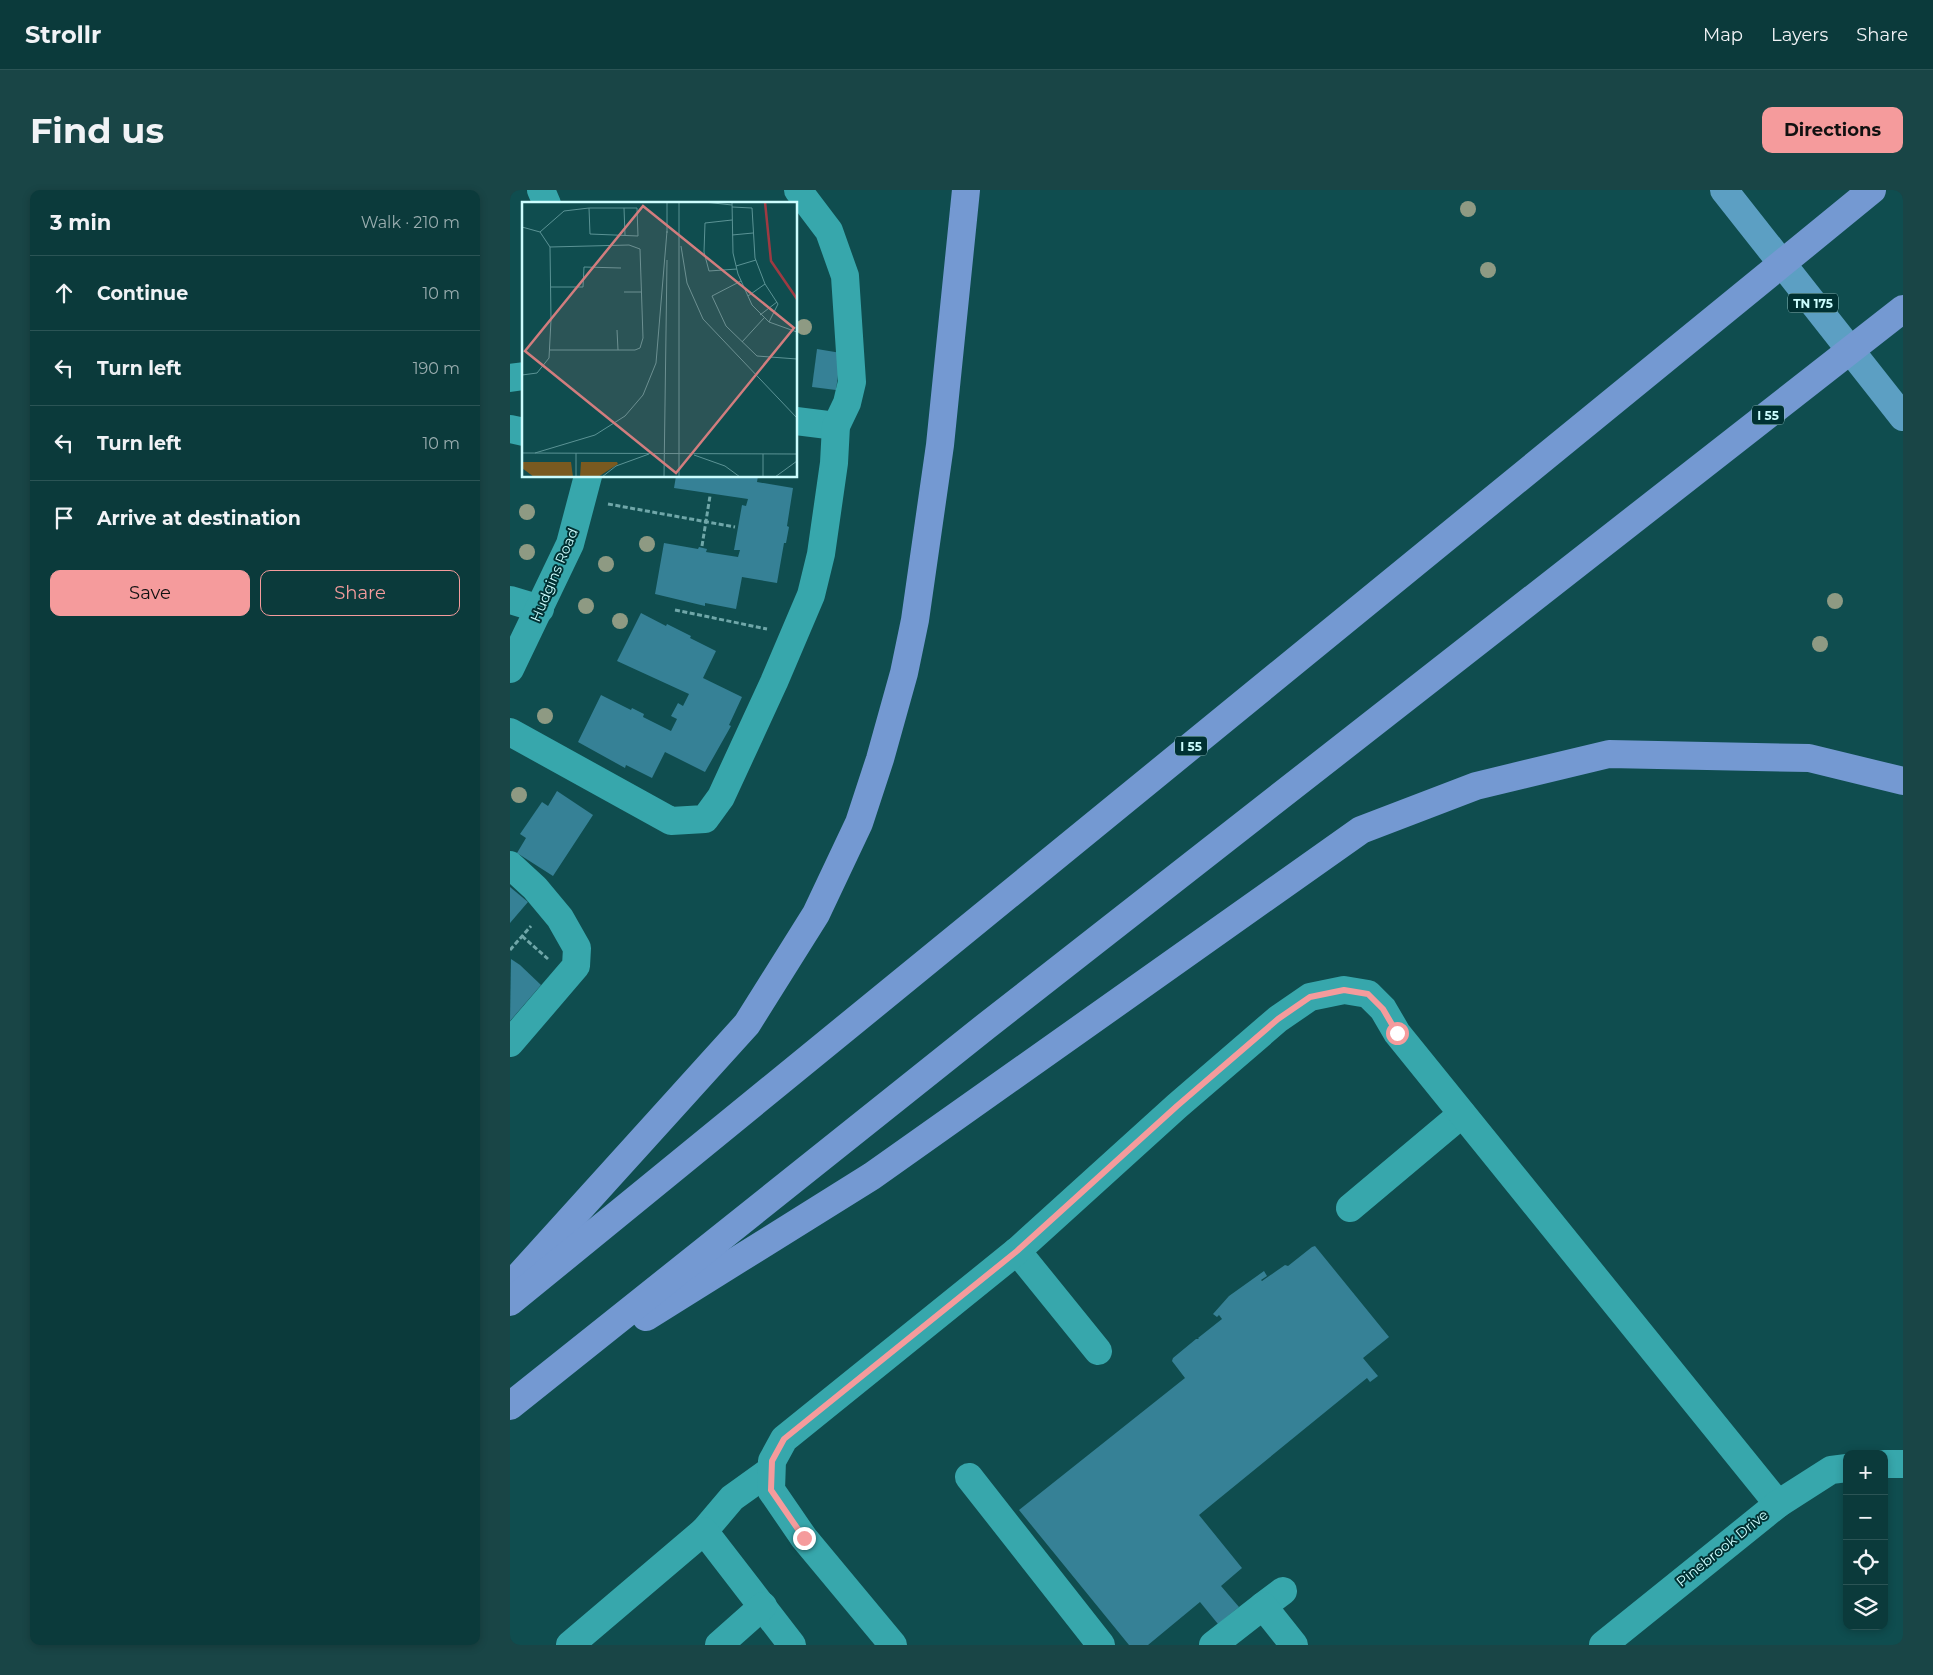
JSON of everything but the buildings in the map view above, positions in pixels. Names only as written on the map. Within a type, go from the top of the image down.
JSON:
[{"type":"highway","points":[[510,1286],[747,1024],[816,914],[859,823],[880,760],[902,681],[915,620],[940,445],[966,190]]},
{"type":"highway","name":"I 55","points":[[510,1302],[1871,190]]},
{"type":"highway","name":"I 55","points":[[510,1406],[985,1027],[1903,309]]},
{"type":"highway","points":[[538,1384],[872,1176],[1361,830],[1476,786],[1609,754],[1809,758],[1903,781]]},
{"type":"main road","name":"TN 175","points":[[1724,190],[1903,417]]},
{"type":"street","points":[[541,190],[546,202]]},
{"type":"street","points":[[510,732],[671,821],[704,819],[721,797],[774,682],[811,595],[821,554],[834,463],[836,426],[847,403],[852,382],[845,276],[829,231],[798,190]]},
{"type":"street","points":[[798,422],[836,426]]},
{"type":"street","name":"Hudgins Road","points":[[510,669],[570,544],[586,487]]},
{"type":"street","points":[[510,600],[540,609]]},
{"type":"street","points":[[510,864],[536,888],[560,918],[577,948],[576,966],[510,1043]]},
{"type":"street","points":[[893,1645],[804,1538],[771,1490],[772,1461],[784,1439],[1017,1251],[1177,1106],[1278,1019],[1310,997],[1344,990],[1368,994],[1383,1009],[1397,1033],[1778,1504]]},
{"type":"street","points":[[1350,1208],[1462,1114]]},
{"type":"street","points":[[1017,1251],[1098,1350]]},
{"type":"street","points":[[1888,1464],[1903,1464]]},
{"type":"street","name":"Pinebrook Drive","points":[[1604,1644],[1778,1504],[1832,1470],[1843,1469]]},
{"type":"street","points":[[570,1645],[704,1531],[732,1498],[771,1470]]},
{"type":"street","points":[[969,1477],[1101,1645]]},
{"type":"street","points":[[704,1531],[792,1645]]},
{"type":"street","points":[[1213,1645],[1273,1598],[1294,1645]]},
{"type":"street","points":[[719,1645],[762,1606]]},
{"type":"path","points":[[586,487],[606,503],[735,527]]},
{"type":"path","points":[[702,546],[710,496]]},
{"type":"path","points":[[675,610],[765,628],[791,639]]},
{"type":"route","points":[[804,1538],[771,1490],[772,1461],[784,1439],[1017,1251],[1177,1106],[1278,1019],[1310,997],[1344,990],[1368,994],[1383,1009],[1397,1033]]}]
